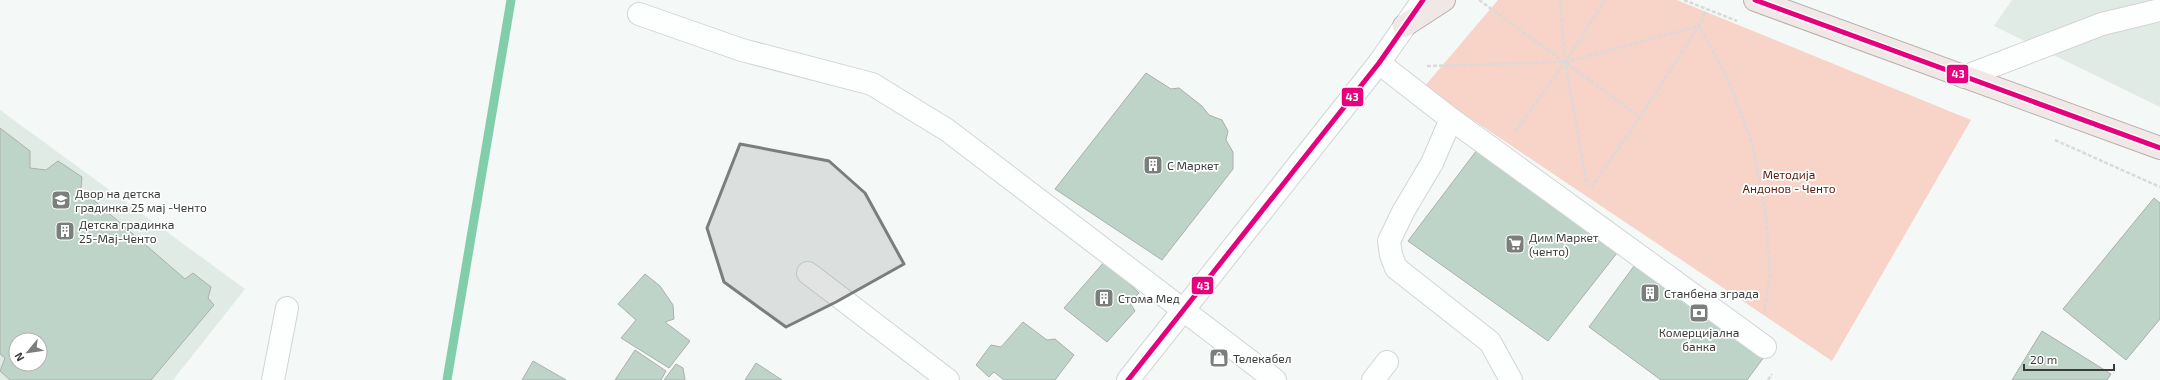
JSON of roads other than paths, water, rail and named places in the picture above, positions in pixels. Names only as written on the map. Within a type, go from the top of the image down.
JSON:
[{"type":"main road","points":[[1404,26],[1413,0]]},
{"type":"main road","points":[[1404,26],[1444,0]]},
{"type":"main road","points":[[1755,0],[2160,148]]},
{"type":"street","points":[[1128,380],[1379,62],[1423,0]]},
{"type":"street","points":[[1964,77],[2102,24],[2160,10]]},
{"type":"street","points":[[639,14],[742,50],[872,84],[947,130],[1275,380]]},
{"type":"street","points":[[1379,62],[1452,119],[1765,347]]},
{"type":"street","points":[[1452,119],[1432,163],[1403,212],[1389,240],[1391,255],[1396,268],[1490,342],[1511,380]]},
{"type":"street","points":[[808,273],[948,380]]},
{"type":"street","points":[[273,380],[287,308]]},
{"type":"street","points":[[1373,380],[1387,362]]},
{"type":"waterway","points":[[447,380],[511,0]]},
{"type":"place","name":"С Маркет","points":[[1153,165]]},
{"type":"place","name":"Двор на детска градинка 25 мај -Ченто","points":[[61,200]]},
{"type":"place","name":"Детска градинка 25-Мај-Ченто","points":[[65,231]]},
{"type":"place","name":"Дим Маркет (ченто)","points":[[1515,244]]},
{"type":"place","name":"Станбена зграда","points":[[1650,293]]},
{"type":"place","name":"Стома Мед","points":[[1104,298]]},
{"type":"place","name":"Комерцијална банка","points":[[1699,313]]},
{"type":"place","name":"Телекабел","points":[[1219,358]]},
{"type":"park label","name":"Методија Андонов - Ченто","points":[[1789,181]]}]
